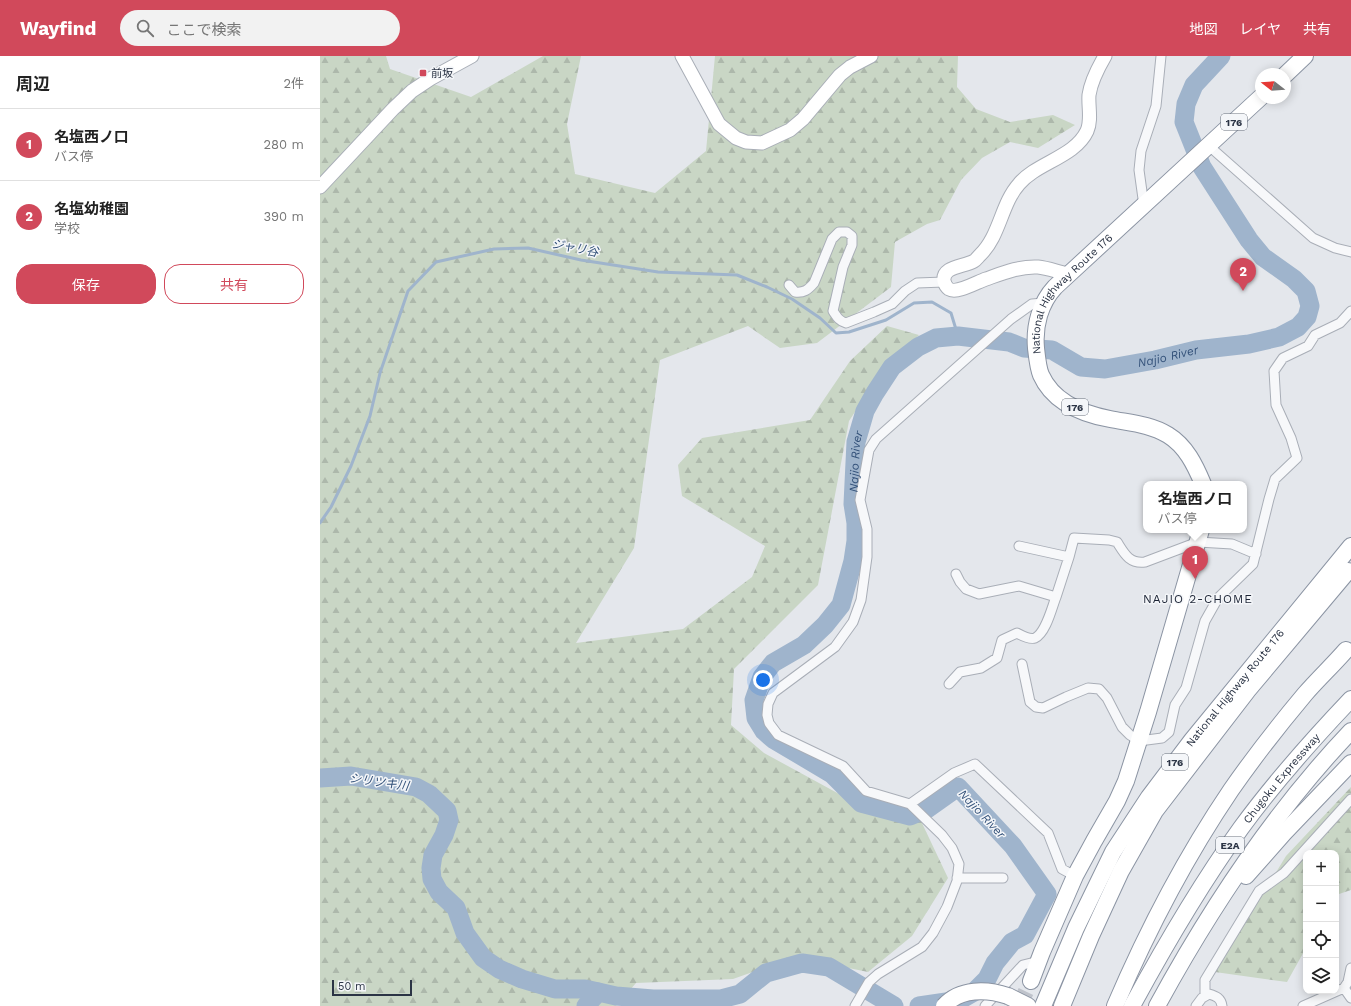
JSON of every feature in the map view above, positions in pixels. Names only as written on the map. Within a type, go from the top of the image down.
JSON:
[{"type":"highway","points":[[1291,69],[1305,56]]},
{"type":"highway","name":"National Highway Route 176","points":[[1202,481],[1198,471],[1185,449],[1168,435],[1156,428],[1146,425],[1086,413],[1065,402],[1051,392],[1040,375],[1035,338],[1043,303],[1049,294],[1068,274],[1144,206],[1255,103]]},
{"type":"highway","points":[[1031,981],[1076,876],[1117,801],[1126,781],[1199,536]]},
{"type":"highway","name":"National Highway Route 176","points":[[1043,1006],[1076,928],[1113,852],[1149,797],[1192,740],[1351,546]]},
{"type":"highway","name":"National Highway Route 176","points":[[1062,1006],[1091,936],[1121,871],[1155,811],[1248,690],[1348,572]]},
{"type":"highway","points":[[1115,1006],[1144,942],[1171,890],[1227,796],[1269,739],[1306,693],[1346,650]]},
{"type":"highway","name":"Chugoku Expressway","points":[[1132,1006],[1166,944],[1241,828],[1283,775],[1351,700]]},
{"type":"highway","name":"Chugoku Expressway","points":[[1157,1006],[1220,897],[1260,840],[1299,791],[1351,731]]},
{"type":"highway","points":[[1184,957],[1253,868],[1284,832],[1351,763]]},
{"type":"highway","points":[[944,1006],[952,999],[968,992],[990,991],[1008,996],[1028,1006]]},
{"type":"street","points":[[320,187],[393,109],[412,91],[430,79],[472,56]]},
{"type":"street","points":[[682,56],[719,124],[736,138],[746,142],[762,143],[785,132],[799,123],[840,75],[850,67],[871,56]]},
{"type":"street","points":[[1068,274],[1039,267],[1020,268],[999,274],[957,290],[949,289],[944,282],[946,273],[949,270],[974,261],[986,249],[1013,192],[1019,183],[1027,176],[1079,143],[1087,132],[1089,126],[1089,94],[1096,70],[1105,56]]},
{"type":"street","points":[[1144,206],[1139,170],[1141,150],[1156,106],[1161,56]]},
{"type":"street","points":[[1208,147],[1313,238],[1335,248],[1351,252]]},
{"type":"street","points":[[789,285],[795,292],[801,293],[809,289],[814,284],[832,239],[840,232],[848,232],[852,236],[852,245],[843,267],[833,311],[842,322],[846,323],[892,304],[905,291],[917,283],[944,282]]},
{"type":"street","points":[[855,1006],[869,982],[878,974],[922,947],[933,933],[947,907],[957,878],[959,864],[952,848],[942,835],[910,804],[866,791],[843,766],[778,735],[769,723],[767,715],[768,704],[773,693],[835,647],[853,622],[861,600],[867,557],[867,529],[860,500],[869,450],[876,439],[1011,319],[1032,304],[1043,303]]},
{"type":"street","points":[[1022,664],[1030,702],[1036,707],[1043,708],[1088,688],[1099,689],[1107,698],[1122,727],[1139,741],[1162,738],[1169,732],[1175,705],[1186,688],[1204,621],[1218,598],[1253,564],[1275,479],[1297,458],[1291,438],[1276,405],[1274,370],[1283,358],[1308,346],[1315,335],[1340,323],[1351,311]]},
{"type":"street","points":[[949,684],[960,672],[981,668],[997,658],[1002,640],[1017,633],[1029,638],[1034,638],[1042,632],[1056,596],[1074,538],[1109,540],[1117,542],[1124,554],[1138,563],[1155,558],[1199,536],[1232,544],[1256,554]]},
{"type":"street","points":[[1019,546],[1069,557]]},
{"type":"street","points":[[956,574],[966,589],[979,594],[1019,586],[1056,596]]},
{"type":"street","points":[[910,804],[954,773],[976,764],[1048,833],[1062,869],[1076,876]]},
{"type":"street","points":[[1205,996],[1205,980],[1259,891],[1284,873],[1351,798]]},
{"type":"street","points":[[957,878],[1003,878]]},
{"type":"street","points":[[985,1006],[1023,965],[1038,962]]},
{"type":"street","points":[[1303,1006],[1344,988],[1348,982],[1351,968]]},
{"type":"street","points":[[1344,988],[1351,998]]},
{"type":"street","points":[[1196,1006],[1205,996],[1209,994],[1217,996],[1222,1006]]},
{"type":"green space","points":[[320,56],[386,56],[390,69],[471,97],[543,56],[581,56],[567,124],[575,174],[655,193],[706,151],[715,56],[958,56],[957,87],[976,109],[1010,122],[1053,115],[1075,125],[1038,148],[1010,142],[982,158],[961,180],[940,220],[927,224],[895,242],[891,287],[817,343],[780,348],[748,326],[660,360],[634,548],[576,643],[683,629],[752,577],[765,546],[682,496],[678,465],[702,438],[810,420],[850,361],[887,326],[919,335],[880,374],[849,421],[818,585],[734,669],[731,725],[764,753],[863,807],[921,821],[948,878],[912,936],[868,972],[795,957],[733,979],[636,983],[616,1006],[320,1006]]},
{"type":"green space","points":[[1351,787],[1351,890],[1339,894],[1339,850],[1303,850],[1303,953],[1287,982],[1215,972],[1286,856]]},
{"type":"waterway","name":"Najio River","points":[[919,1006],[960,1000],[974,992],[987,979],[995,963],[1012,942],[1025,935],[1047,894],[1013,846],[958,787],[927,809],[910,816],[861,803],[832,774],[773,739],[764,731],[756,718],[754,700],[762,677],[773,663],[804,645],[825,625],[841,605],[853,561],[856,541],[856,523],[853,504],[856,442],[865,411],[892,367],[918,347],[936,338],[958,336],[1009,342],[1024,348],[1052,350],[1081,367],[1105,369],[1155,360],[1196,350],[1249,344],[1279,337],[1298,327],[1307,317],[1310,306],[1306,291],[1294,279],[1263,257],[1249,240],[1202,167],[1184,122],[1186,104],[1194,85],[1221,56]]},
{"type":"waterway","name":"ジャリ谷","points":[[320,523],[331,507],[351,466],[370,416],[380,373],[408,291],[436,262],[494,249],[528,248],[581,260],[658,272],[737,275],[792,299],[820,318],[836,333],[849,332],[886,320],[914,303],[932,302],[951,313],[958,336]]},
{"type":"waterway","name":"シリツキ川","points":[[320,778],[351,776],[416,787],[429,794],[447,811],[449,820],[444,835],[433,855],[431,868],[432,879],[439,892],[456,908],[465,933],[483,958],[499,969],[522,979],[555,989],[585,989],[616,996],[653,999],[721,999],[740,994],[766,973],[802,963],[829,967],[894,1006]]},
{"type":"waterway","points":[[586,1006],[598,992]]},
{"type":"tunnel","points":[[1019,1006],[1031,981]]},
{"type":"place","name":"前坂","points":[[423,73]]},
{"type":"place","name":"名塩幼稚園","points":[[1243,291]]},
{"type":"place","name":"名塩西ノ口","points":[[1195,579]]},
{"type":"district","name":"NAJIO 2-CHOME","points":[[1198,599]]}]
